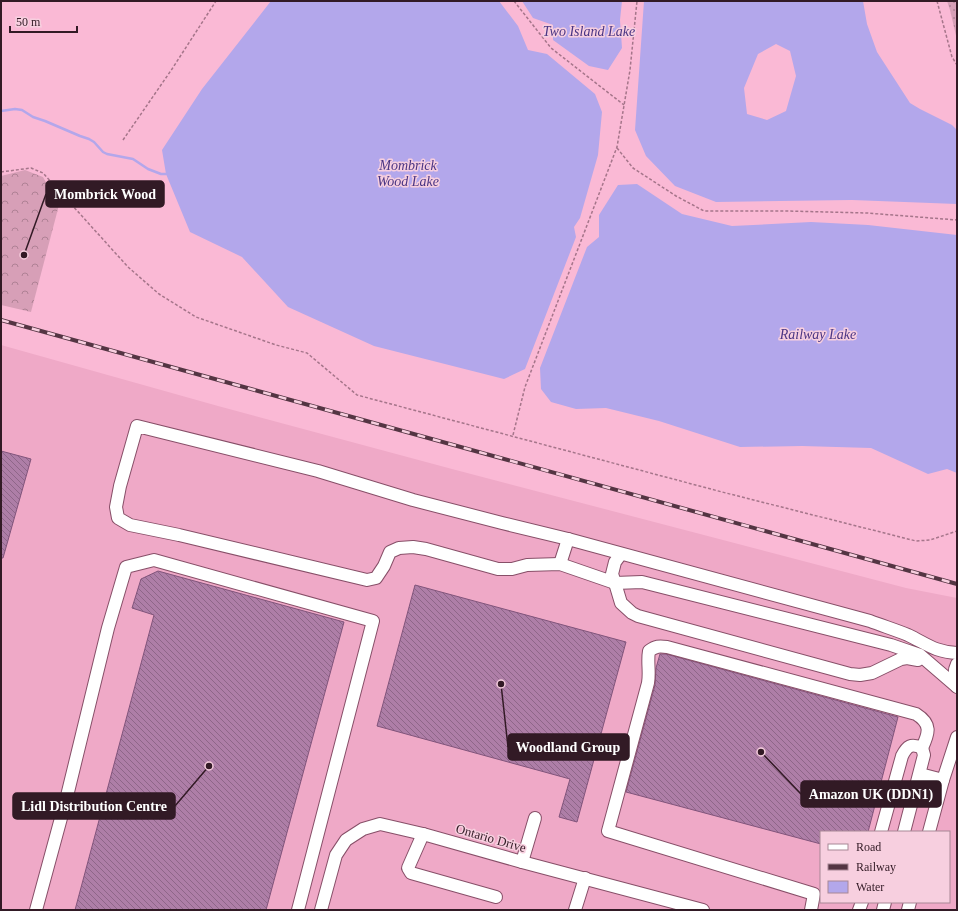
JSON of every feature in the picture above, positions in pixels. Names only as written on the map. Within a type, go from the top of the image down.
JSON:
[{"type":"street","points":[[957,653],[934,649],[907,635],[870,621],[568,539],[413,500],[318,471],[137,426],[120,486],[116,507],[118,518],[130,525],[367,580],[376,578],[384,566],[390,552],[399,548],[412,547],[426,549],[498,569],[512,570],[527,565],[560,564],[615,583],[642,582],[891,645],[920,656],[957,686]]},
{"type":"street","points":[[560,564],[568,539]]},
{"type":"street","points":[[621,554],[615,562],[612,574],[621,603],[638,616],[850,674],[872,673],[901,659],[907,658],[928,662]]},
{"type":"street","points":[[36,910],[67,796],[108,628],[126,567],[154,560],[373,620],[298,910]]},
{"type":"street","points":[[811,910],[814,894],[608,831],[648,683],[649,651],[659,646],[667,647],[916,714],[923,718],[928,731],[922,748],[924,755],[920,774],[904,831]]},
{"type":"street","points":[[957,664],[954,670],[954,678],[957,686]]},
{"type":"street","points":[[929,831],[943,780],[957,737]]},
{"type":"street","points":[[881,831],[905,749],[916,745],[922,748]]},
{"type":"street","points":[[920,774],[943,780]]},
{"type":"street","points":[[522,862],[535,818]]},
{"type":"street","name":"Ontario Drive","points":[[320,910],[336,855],[346,840],[363,829],[380,824],[423,834],[584,878],[671,906],[703,910]]},
{"type":"street","points":[[423,834],[408,868],[411,873],[496,897]]},
{"type":"street","points":[[575,910],[584,878]]},
{"type":"path","points":[[123,140],[172,69],[216,1]]},
{"type":"path","points":[[514,1],[551,48],[624,105]]},
{"type":"path","points":[[512,436],[525,387],[617,147],[630,70],[637,1]]},
{"type":"path","points":[[937,1],[952,57],[957,65]]},
{"type":"path","points":[[617,147],[633,168],[676,196],[704,211],[867,213],[957,220]]},
{"type":"path","points":[[1,172],[31,168],[43,173],[128,266],[159,294],[196,317],[276,345],[307,354],[358,395],[722,492],[916,541],[930,540],[957,531]]},
{"type":"shaded area","points":[[1,345],[218,406],[452,469],[906,588],[957,598],[957,910],[1,910]]},
{"type":"green space","points":[[947,1],[957,1],[957,40],[950,10]]},
{"type":"green space","points":[[25,170],[43,177],[59,205],[31,312],[1,305],[1,176]]},
{"type":"water","name":"Mombrick Wood Lake","points":[[271,1],[499,1],[518,26],[528,50],[547,54],[595,94],[602,112],[598,155],[580,218],[574,227],[576,237],[525,369],[504,379],[374,346],[288,307],[242,257],[190,232],[166,174],[162,150],[202,89]]},
{"type":"water","name":"Two Island Lake","points":[[522,1],[622,1],[620,20],[622,48],[608,70],[589,66],[553,40],[553,25],[533,18]]},
{"type":"water","points":[[644,1],[863,1],[867,24],[877,52],[910,103],[952,125],[957,130],[957,204],[852,200],[716,202],[675,186],[646,156],[635,130]],"holes":[[[776,44],[790,51],[796,76],[786,111],[767,120],[747,114],[744,88],[758,54]]]},
{"type":"water","name":"Railway Lake","points":[[637,184],[682,214],[732,226],[811,222],[868,225],[957,235],[957,473],[947,469],[928,474],[871,448],[802,446],[740,447],[659,421],[606,408],[576,409],[551,402],[541,389],[540,368],[587,247],[599,237],[599,215],[618,185]]},
{"type":"building","points":[[1,451],[31,459],[3,558],[1,558]]},
{"type":"building","points":[[158,571],[344,622],[266,910],[75,910],[154,615],[132,608],[141,579]]},
{"type":"building","points":[[415,585],[626,642],[577,822],[559,817],[570,779],[377,726]]},
{"type":"building","points":[[660,654],[666,654],[898,717],[868,831],[820,831],[820,844],[626,792],[655,685],[656,668]]},
{"type":"waterway","points":[[1,111],[15,109],[22,110],[33,117],[89,139],[107,154],[133,159],[148,169],[161,174],[166,174]]},
{"type":"railway","points":[[1,320],[957,584]]},
{"type":"place","name":"Mombrick Wood","points":[[24,255]]},
{"type":"place","name":"Woodland Group","points":[[501,684]]},
{"type":"place","name":"Amazon UK (DDN1)","points":[[761,752]]},
{"type":"place","name":"Lidl Distribution Centre","points":[[209,766]]}]
